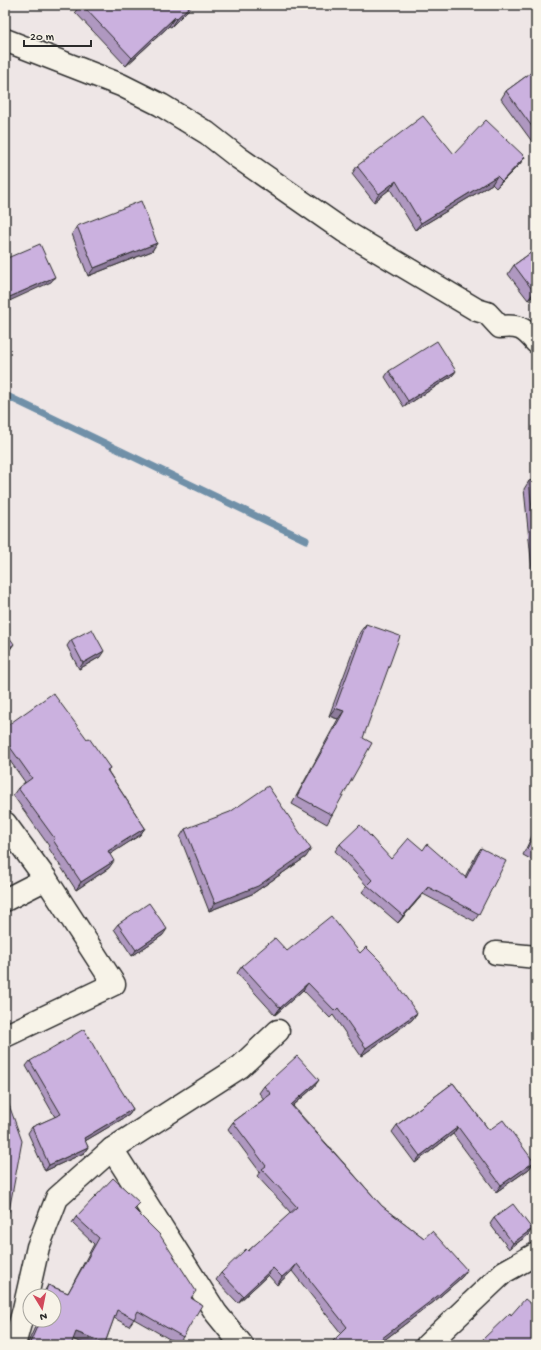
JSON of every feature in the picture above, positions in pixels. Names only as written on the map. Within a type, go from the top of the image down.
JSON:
[{"type":"street","points":[[5,40],[121,85],[161,105],[207,133],[239,158],[344,231],[477,310],[487,313],[500,327],[510,326],[526,330],[536,342]]},
{"type":"street","points":[[5,823],[46,879],[114,984],[5,1036]]},
{"type":"street","points":[[5,900],[46,879]]},
{"type":"street","points":[[496,954],[536,957]]},
{"type":"street","points":[[14,1345],[38,1247],[57,1198],[112,1149],[240,1067],[278,1031]]},
{"type":"street","points":[[112,1149],[216,1313],[242,1345]]},
{"type":"street","points":[[427,1345],[504,1272],[536,1254]]},
{"type":"building","points":[[82,5],[191,5],[176,19],[175,17],[132,58]]},
{"type":"building","points":[[536,69],[536,132],[506,91]]},
{"type":"building","points":[[423,116],[454,154],[486,120],[525,157],[502,181],[497,176],[421,223],[396,181],[379,194],[357,166]]},
{"type":"building","points":[[141,201],[157,243],[94,268],[77,226]]},
{"type":"building","points":[[40,244],[55,277],[5,299],[5,259]]},
{"type":"building","points":[[536,249],[536,290],[534,292],[514,265]]},
{"type":"building","points":[[437,341],[456,371],[408,401],[389,371]]},
{"type":"building","points":[[536,480],[536,546],[529,481]]},
{"type":"building","points":[[366,624],[400,636],[363,738],[372,743],[332,815],[297,796],[344,711],[335,708]]},
{"type":"building","points":[[92,629],[104,651],[83,663],[71,640]]},
{"type":"building","points":[[5,631],[14,644],[5,651]]},
{"type":"building","points":[[53,693],[87,739],[89,738],[110,768],[107,770],[145,828],[108,851],[114,861],[81,882],[53,840],[55,839],[18,788],[32,778],[5,740],[5,727]]},
{"type":"building","points":[[268,786],[311,849],[258,886],[215,903],[185,829],[230,812]]},
{"type":"building","points":[[360,825],[391,859],[409,838],[423,850],[427,844],[466,878],[481,848],[506,861],[479,914],[428,887],[403,916],[367,885],[372,880],[340,844]]},
{"type":"building","points":[[536,831],[536,854],[527,849]]},
{"type":"building","points":[[149,903],[167,929],[136,950],[118,924]]},
{"type":"building","points":[[331,916],[360,953],[366,947],[381,962],[417,1013],[366,1048],[338,1008],[335,1011],[308,983],[280,1008],[242,966],[275,938],[287,951]]},
{"type":"building","points":[[84,1029],[112,1078],[113,1077],[133,1109],[84,1138],[88,1147],[49,1165],[32,1127],[61,1114],[30,1061]]},
{"type":"building","points":[[297,1056],[319,1080],[291,1105],[382,1206],[424,1238],[432,1231],[467,1270],[440,1294],[377,1342],[380,1345],[329,1345],[347,1327],[297,1264],[282,1277],[273,1268],[243,1296],[221,1273],[246,1249],[248,1251],[297,1207],[262,1169],[266,1166],[233,1122],[271,1094],[264,1086]]},
{"type":"building","points":[[453,1083],[489,1130],[503,1120],[534,1162],[501,1185],[458,1127],[420,1156],[397,1125]]},
{"type":"building","points":[[5,1094],[22,1141],[9,1211],[5,1210]]},
{"type":"building","points":[[113,1178],[140,1203],[134,1209],[160,1235],[196,1291],[191,1298],[202,1305],[183,1337],[138,1311],[134,1319],[117,1310],[105,1343],[76,1332],[71,1345],[29,1345],[36,1328],[62,1328],[62,1291],[68,1293],[99,1238],[76,1217]]},
{"type":"building","points":[[513,1204],[532,1229],[513,1243],[494,1218]]},
{"type":"building","points":[[48,1285],[56,1288],[47,1288]]},
{"type":"building","points":[[525,1299],[536,1308],[536,1334],[532,1337],[536,1343],[534,1345],[485,1345],[481,1341],[510,1313],[511,1315]]},
{"type":"waterway","points":[[5,395],[306,540]]}]
